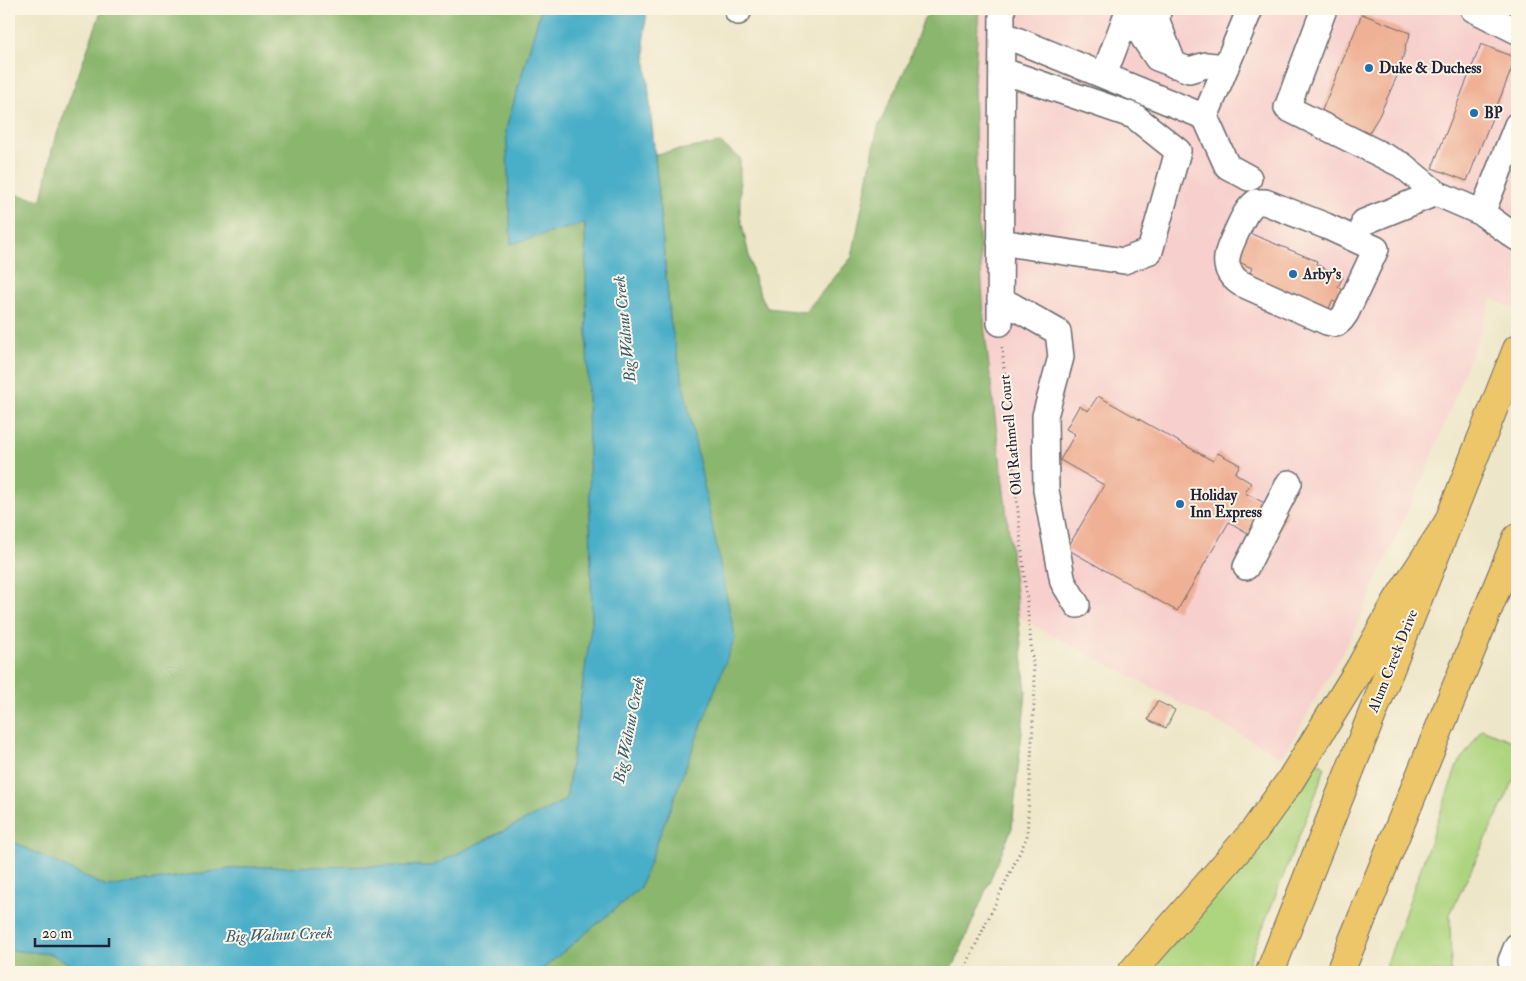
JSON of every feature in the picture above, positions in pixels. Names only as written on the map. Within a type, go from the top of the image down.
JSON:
[{"type":"main road","name":"Alum Creek Drive","points":[[1270,972],[1517,349]]},
{"type":"main road","points":[[1132,972],[1254,831],[1290,781],[1360,668],[1397,601],[1448,523]]},
{"type":"main road","points":[[1340,972],[1517,538]]},
{"type":"street","points":[[1002,9],[1000,311],[1058,332],[1061,357],[1045,416],[1046,490],[1063,582],[1077,606]]},
{"type":"street","points":[[1104,75],[1129,9]]},
{"type":"street","points":[[1153,9],[1146,14],[1139,31],[1157,58],[1189,70],[1206,65],[1226,67]]},
{"type":"street","points":[[1158,9],[1157,21],[1174,65]]},
{"type":"street","points":[[1324,9],[1286,108],[1402,165],[1436,193],[1482,213],[1517,238]]},
{"type":"street","points":[[1473,9],[1517,31]]},
{"type":"street","points":[[1205,116],[1226,67],[1243,16]]},
{"type":"street","points":[[1002,34],[1205,116],[1227,166],[1249,178]]},
{"type":"street","points":[[1000,242],[1124,261],[1150,251],[1178,151],[1134,116],[1003,70]]},
{"type":"street","points":[[1482,213],[1516,134]]},
{"type":"street","points":[[1364,222],[1436,193]]},
{"type":"street","points":[[1256,202],[1266,202],[1326,226],[1376,249],[1346,313],[1336,324],[1327,322],[1240,283],[1232,278],[1226,264],[1227,253],[1248,209],[1256,202]]},
{"type":"street","points":[[1246,567],[1290,483]]},
{"type":"street","points":[[1517,946],[1511,961],[1517,970]]},
{"type":"path","name":"Old Rathmell Court","points":[[963,972],[1027,837],[1035,685],[1000,311]]},
{"type":"shaded area","points":[[979,9],[1517,9],[1517,310],[1492,299],[1431,460],[1352,635],[1283,757],[1018,617],[985,333],[977,201],[974,84]]},
{"type":"green space","points":[[102,9],[541,9],[506,129],[585,223],[592,622],[566,800],[432,866],[244,867],[107,887],[9,840],[9,193],[42,200],[53,145]]},
{"type":"green space","points":[[938,9],[979,9],[974,84],[977,201],[985,333],[1026,693],[1012,828],[955,963],[946,972],[539,972],[640,888],[670,319],[655,154],[720,143],[740,158],[740,216],[755,282],[767,308],[805,312],[852,257],[878,127],[907,65],[924,18]]},
{"type":"green space","points":[[1482,729],[1517,743],[1517,774],[1450,914],[1451,972],[1384,972],[1457,766]]},
{"type":"green space","points":[[1318,763],[1325,767],[1317,791],[1245,972],[1149,972],[1234,870],[1314,764]]},
{"type":"green space","points":[[9,950],[51,954],[86,972],[9,972]]},
{"type":"water","name":"Big Walnut Creek","points":[[541,9],[647,9],[644,39],[670,319],[735,637],[640,888],[539,972],[86,972],[51,954],[9,950],[9,840],[107,887],[244,867],[432,866],[566,800],[592,622],[585,223],[511,244],[506,129]]},
{"type":"building","name":"Duke & Duchess","points":[[1362,14],[1410,33],[1397,76],[1379,116],[1368,134],[1320,115]]},
{"type":"building","name":"BP","points":[[1481,44],[1516,58],[1467,181],[1432,168]]},
{"type":"building","name":"Arby's","points":[[1249,233],[1317,261],[1316,264],[1343,277],[1338,287],[1346,291],[1340,304],[1332,301],[1328,311],[1248,278],[1252,268],[1237,261]]},
{"type":"building","name":"Holiday Inn Express","points":[[1098,396],[1213,461],[1218,453],[1240,465],[1235,473],[1251,483],[1245,493],[1288,515],[1270,546],[1229,522],[1177,611],[1067,549],[1104,485],[1060,460],[1075,434],[1066,429],[1079,406],[1088,411]]},
{"type":"building","points":[[1157,701],[1175,710],[1166,728],[1148,720]]},
{"type":"place","name":"Duke & Duchess","points":[[1369,68]]},
{"type":"place","name":"BP","points":[[1474,113]]},
{"type":"place","name":"Arby's","points":[[1293,274]]},
{"type":"place","name":"Holiday Inn Express","points":[[1180,504]]}]
